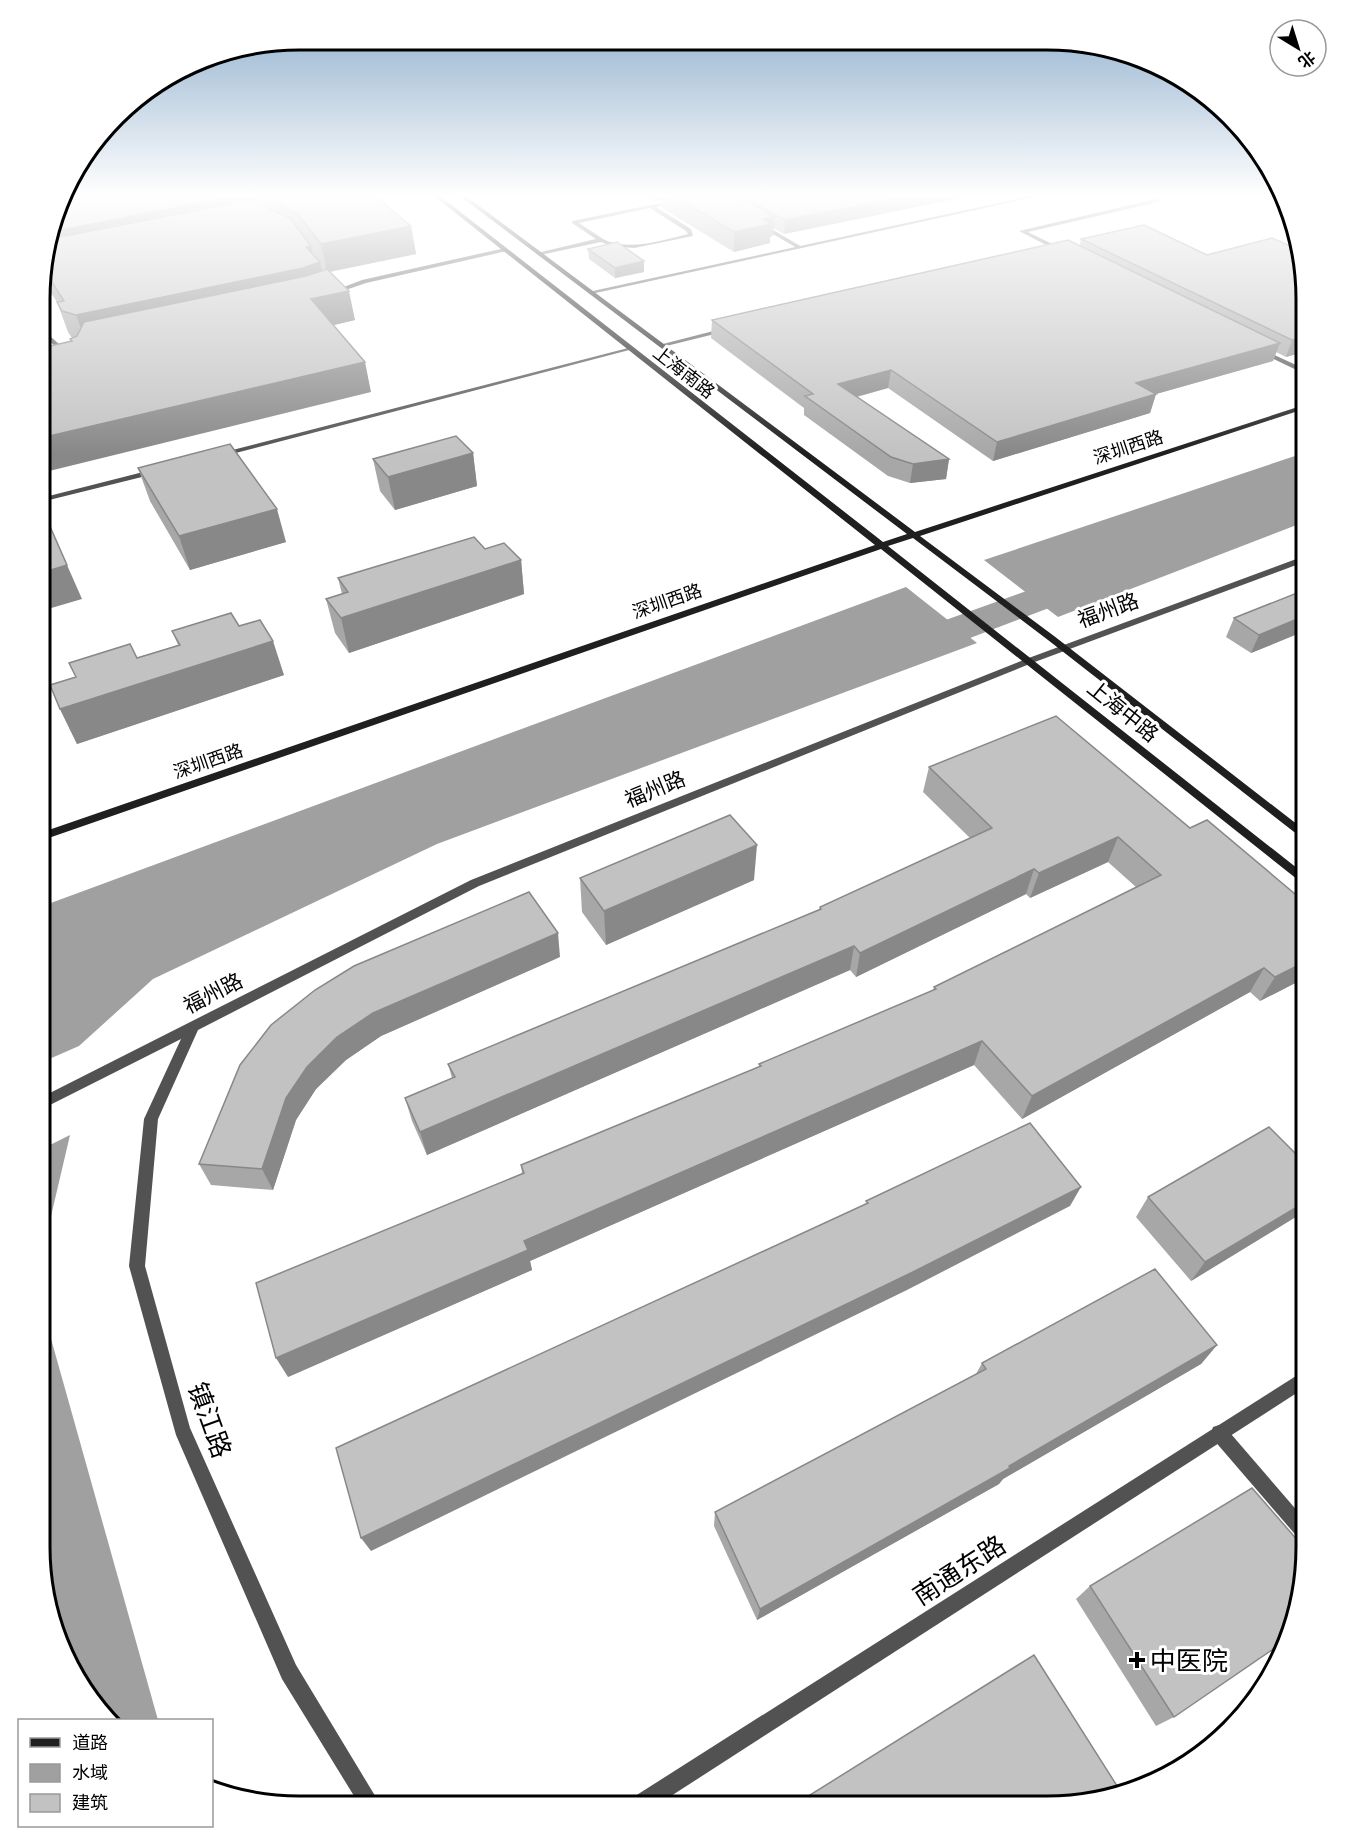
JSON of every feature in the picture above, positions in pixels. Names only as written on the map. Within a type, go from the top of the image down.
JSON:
[{"type":"main road","name":"上海南路","points":[[546,282],[914,572]]},
{"type":"main road","name":"上海南路","points":[[578,282],[949,560]]},
{"type":"main road","name":"深圳西路","points":[[49,834],[881,545],[1297,409]]},
{"type":"main road","name":"上海中路","points":[[949,560],[1297,830]]},
{"type":"main road","name":"上海中路","points":[[914,572],[1297,875]]},
{"type":"street","points":[[320,298],[360,282]]},
{"type":"street","points":[[591,292],[637,282]]},
{"type":"street","points":[[329,284],[335,292]]},
{"type":"street","points":[[662,345],[730,329]]},
{"type":"street","points":[[49,338],[58,346]]},
{"type":"street","points":[[49,348],[66,345]]},
{"type":"street","points":[[1256,348],[1297,368]]},
{"type":"street","points":[[214,456],[630,349]]},
{"type":"street","points":[[49,498],[168,468]]},
{"type":"street","name":"福州路","points":[[49,1100],[475,883],[1029,661],[1297,562]]},
{"type":"street","name":"镇江路","points":[[193,1026],[151,1119],[137,1266],[182,1429],[289,1672],[365,1796]]},
{"type":"street","name":"南通东路","points":[[653,1796],[1297,1383]]},
{"type":"street","points":[[1219,1433],[1297,1524]]},
{"type":"water","points":[[1297,455],[1297,525],[1058,617],[984,560]]},
{"type":"water","points":[[906,587],[977,643],[437,844],[153,979],[79,1046],[49,1059],[49,904]]},
{"type":"water","points":[[70,1135],[49,1225],[49,1146]]},
{"type":"water","points":[[49,1332],[158,1719],[120,1719],[111,1711],[75,1656],[58,1611],[49,1546]]},
{"type":"building","points":[[52,282],[235,282],[76,315],[62,311],[57,302],[64,301]]},
{"type":"building","points":[[277,282],[340,282],[349,291],[311,299],[365,362],[49,436],[49,346],[72,341],[70,339],[77,336],[84,322]]},
{"type":"building","points":[[881,282],[1155,282],[1280,343],[1136,383],[1156,394],[997,442],[891,370],[838,384],[949,459],[913,464],[891,457],[805,396],[813,394],[712,320]]},
{"type":"building","points":[[1171,282],[1296,282],[1297,339],[1292,340]]},
{"type":"building","points":[[456,436],[473,453],[388,477],[373,459]]},
{"type":"building","points":[[230,444],[277,509],[179,536],[138,468]]},
{"type":"building","points":[[49,524],[67,565],[49,571]]},
{"type":"building","points":[[474,537],[485,549],[504,543],[521,560],[341,618],[326,599],[348,592],[338,578]]},
{"type":"building","points":[[1297,593],[1297,619],[1259,635],[1234,618]]},
{"type":"building","points":[[231,613],[239,626],[260,620],[273,641],[60,709],[50,685],[76,677],[69,663],[130,644],[137,658],[180,645],[172,631]]},
{"type":"building","points":[[1056,716],[1190,828],[1207,820],[1297,896],[1297,966],[1275,977],[1264,968],[1032,1096],[982,1041],[524,1241],[528,1250],[276,1358],[256,1283],[524,1173],[521,1165],[761,1066],[759,1064],[936,989],[934,987],[1161,875],[1118,837],[1039,873],[1034,869],[860,953],[854,946],[420,1132],[405,1098],[455,1077],[448,1064],[821,909],[820,907],[992,828],[929,767]]},
{"type":"building","points":[[730,815],[757,845],[604,911],[580,878]]},
{"type":"building","points":[[529,892],[558,933],[373,1013],[337,1037],[307,1067],[286,1098],[262,1169],[199,1164],[240,1065],[271,1025],[315,990],[354,966]]},
{"type":"building","points":[[1030,1123],[1081,1187],[913,1272],[361,1538],[336,1448],[868,1203],[866,1201]]},
{"type":"building","points":[[1269,1127],[1297,1155],[1297,1207],[1205,1262],[1148,1197]]},
{"type":"building","points":[[1155,1269],[1217,1345],[1009,1466],[1010,1468],[760,1609],[715,1512],[986,1369],[982,1363]]},
{"type":"building","points":[[1252,1488],[1297,1540],[1292,1595],[1275,1648],[1174,1717],[1090,1586]]},
{"type":"building","points":[[1034,1655],[1117,1785],[1096,1791],[1047,1796],[808,1796]]},
{"type":"waterway","points":[[893,653],[1099,576]]},
{"type":"place","name":"中医院","points":[[1137,1660]]}]
